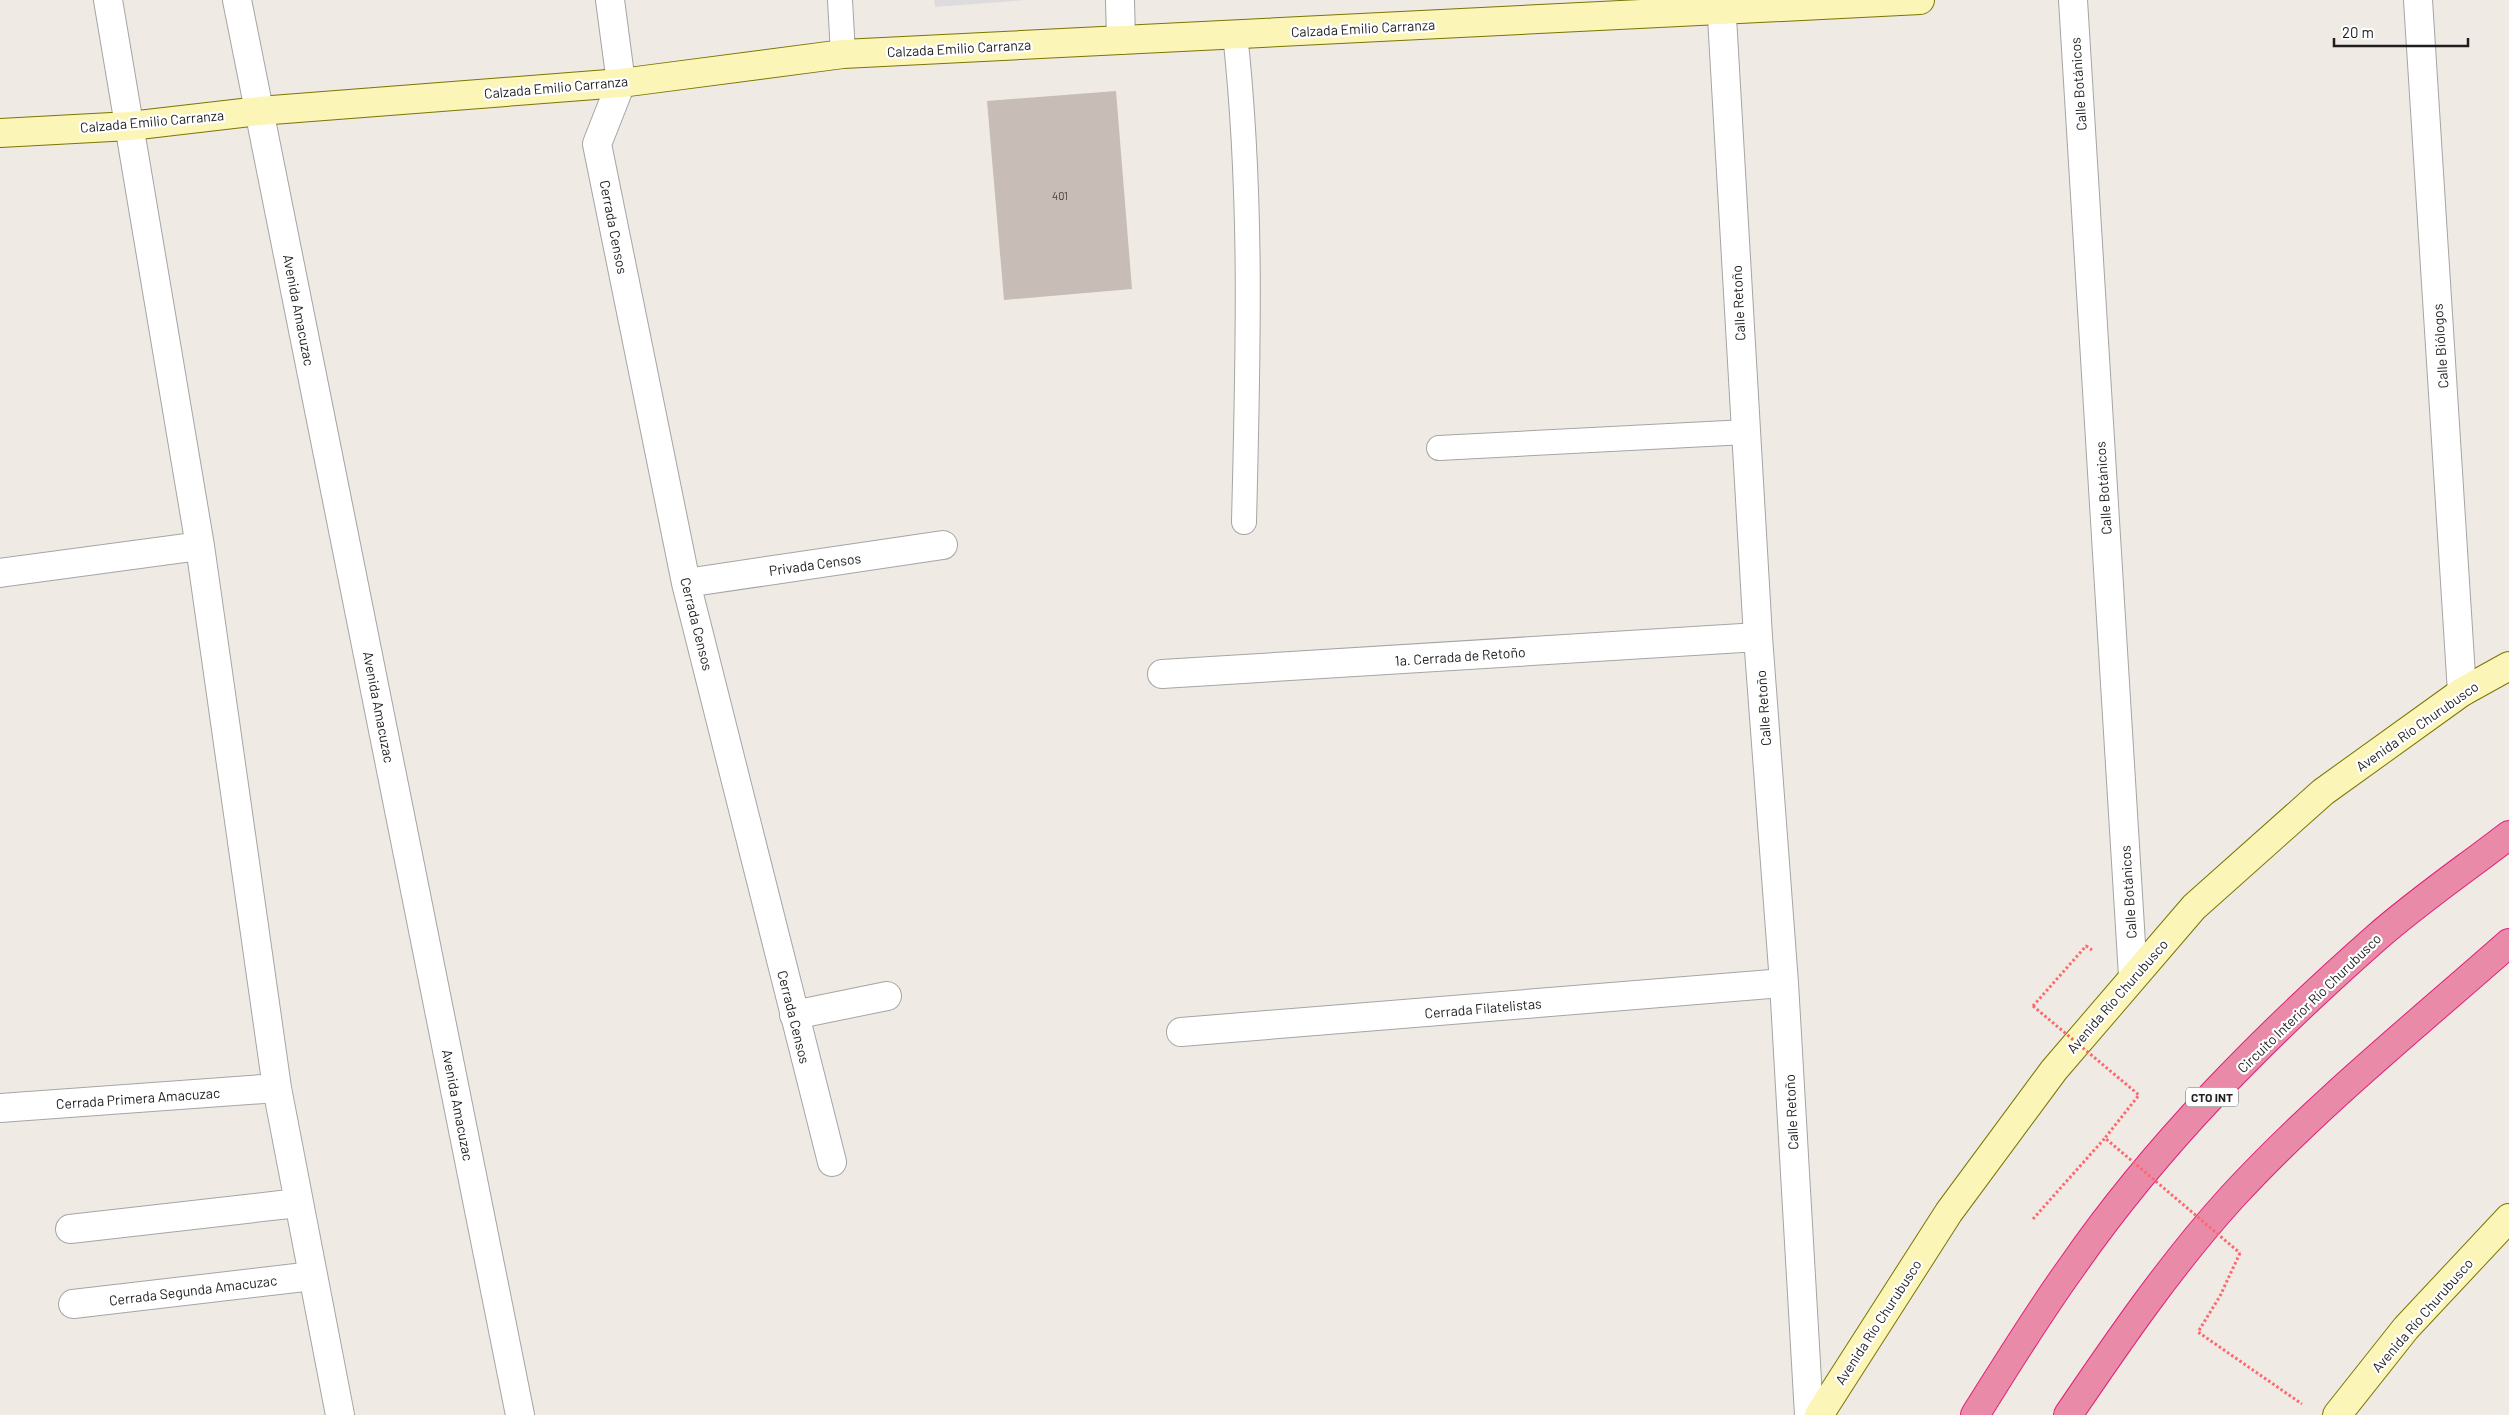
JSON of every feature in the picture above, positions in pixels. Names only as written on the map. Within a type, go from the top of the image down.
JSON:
[{"type":"highway","name":"Circuito Interior Río Churubusco","points":[[1975,1415],[2071,1267],[2128,1193],[2185,1126],[2270,1037],[2378,937],[2509,835]]},
{"type":"highway","points":[[2068,1415],[2134,1317],[2232,1197],[2329,1102],[2509,943]]},
{"type":"street","points":[[108,0],[200,546],[277,1088],[340,1415]]},
{"type":"street","name":"Avenida Amacuzac","points":[[237,0],[520,1415]]},
{"type":"street","points":[[610,0],[621,83]]},
{"type":"street","points":[[1120,0],[1122,40]]},
{"type":"street","name":"Calzada Emilio Carranza","points":[[0,133],[130,126],[259,111],[621,83],[843,54],[1721,6],[1920,0]]},
{"type":"street","name":"Calle Botánicos","points":[[2073,0],[2133,976]]},
{"type":"street","name":"Calle Biólogos","points":[[2418,0],[2462,692]]},
{"type":"street","name":"Calle Retoño","points":[[1721,6],[1758,637],[1784,983],[1808,1415]]},
{"type":"street","name":"Cerrada Censos","points":[[621,83],[597,144],[686,583],[832,1162]]},
{"type":"street","name":"Privada Censos","points":[[686,583],[943,545]]},
{"type":"street","points":[[0,573],[200,546]]},
{"type":"street","name":"1a. Cerrada de Retoño","points":[[1162,674],[1758,637]]},
{"type":"street","name":"Avenida Río Churubusco","points":[[1819,1415],[1949,1212],[2054,1070],[2194,907],[2323,792],[2462,692],[2509,666]]},
{"type":"street","name":"Cerrada Filatelistas","points":[[1182,1032],[1784,983]]},
{"type":"street","points":[[794,1015],[887,996]]},
{"type":"street","name":"Cerrada Primera Amacuzac","points":[[0,1108],[277,1088]]},
{"type":"street","points":[[70,1229],[298,1203]]},
{"type":"street","name":"Avenida Río Churubusco","points":[[2337,1415],[2406,1328],[2509,1218]]},
{"type":"street","name":"Cerrada Segunda Amacuzac","points":[[73,1304],[313,1276]]},
{"type":"lane","points":[[840,0],[843,54]]},
{"type":"lane","points":[[1235,34],[1244,114],[1249,318],[1244,522]]},
{"type":"lane","points":[[1439,448],[1746,432]]},
{"type":"path","points":[[2033,1219],[2139,1095],[2032,1006],[2086,946]]},
{"type":"path","points":[[2104,1138],[2240,1253],[2220,1296],[2198,1332],[2310,1410]]},
{"type":"shaded area","points":[[934,0],[1027,0],[935,7]]},
{"type":"building","points":[[1116,91],[1132,289],[1004,300],[987,101]]}]
